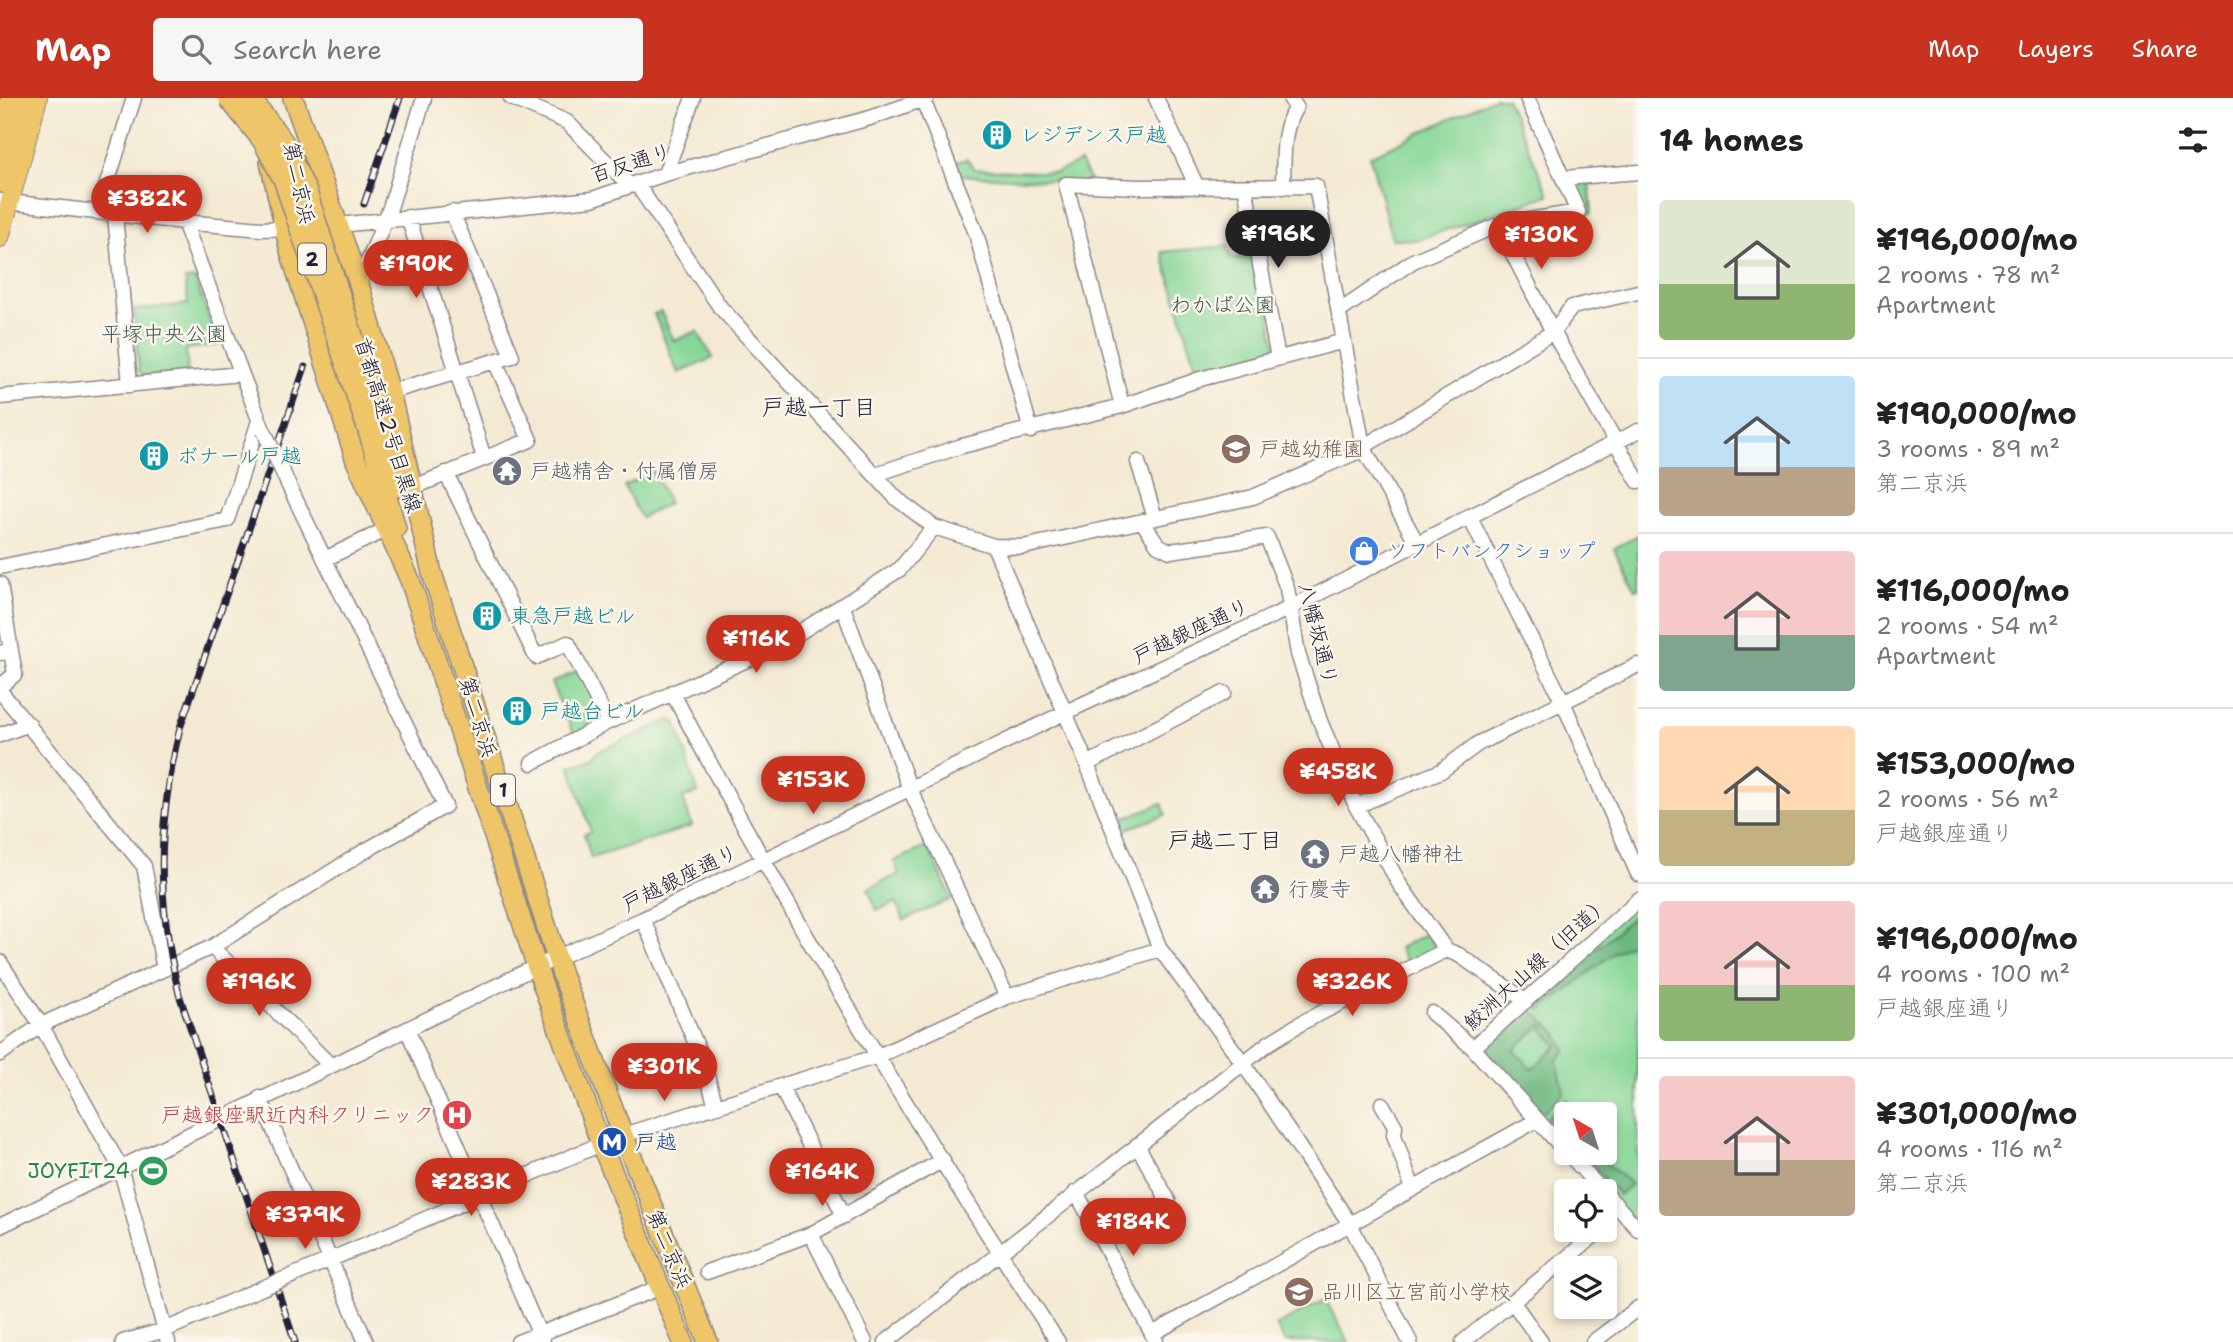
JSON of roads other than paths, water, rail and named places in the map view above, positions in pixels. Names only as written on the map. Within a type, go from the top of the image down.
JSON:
[{"type":"highway","points":[[0,136],[11,98]]},
{"type":"highway","points":[[0,183],[25,98]]},
{"type":"highway","name":"首都高速2号目黒線","points":[[228,98],[261,140],[283,179],[376,432],[432,573]]},
{"type":"highway","name":"首都高速2号目黒線","points":[[251,98],[283,142],[303,181],[376,432],[410,580]]},
{"type":"highway","name":"第二京浜","points":[[259,98],[285,229],[356,461],[410,580],[537,967],[601,1144],[683,1342]]},
{"type":"highway","name":"第二京浜","points":[[294,99],[359,284],[414,487],[432,573],[557,959],[624,1135],[708,1342]]},
{"type":"main road","points":[[0,239],[5,202],[38,98]]},
{"type":"main road","points":[[220,98],[254,139],[272,171]]},
{"type":"street","points":[[98,212],[134,98]]},
{"type":"street","points":[[359,284],[386,219],[424,98]]},
{"type":"street","points":[[511,98],[566,122],[633,185],[720,307],[897,499],[934,527],[994,546],[1023,547],[1253,497],[1364,448],[1553,332],[1572,307],[1638,292]]},
{"type":"street","points":[[665,174],[694,98]]},
{"type":"street","points":[[1156,98],[1197,187]]},
{"type":"street","points":[[1283,187],[1285,135],[1296,107],[1290,98]]},
{"type":"street","points":[[1340,311],[1413,261],[1498,225],[1578,212],[1527,98]]},
{"type":"street","name":"百反通り","points":[[5,202],[184,222],[285,229],[592,199],[665,174],[870,118],[925,99]]},
{"type":"street","points":[[925,99],[976,233],[1031,431]]},
{"type":"street","points":[[1564,178],[1638,172]]},
{"type":"street","points":[[1122,406],[1066,184],[1315,186],[1364,448],[1417,543]]},
{"type":"street","points":[[1245,187],[1279,358]]},
{"type":"street","points":[[390,392],[512,356],[452,212]]},
{"type":"street","points":[[115,214],[130,385]]},
{"type":"street","points":[[408,217],[484,458]]},
{"type":"street","points":[[0,1054],[41,1025],[212,947],[363,852],[445,806],[261,426],[184,222]]},
{"type":"street","points":[[1498,225],[1553,332],[1638,481]]},
{"type":"street","points":[[876,474],[962,446],[1031,431],[1122,406],[1200,379],[1344,341]]},
{"type":"street","points":[[414,487],[530,440],[495,361]]},
{"type":"street","points":[[0,397],[240,373]]},
{"type":"street","points":[[0,567],[227,520],[261,426]]},
{"type":"street","name":"戸越銀座通り","points":[[0,1226],[330,1065],[763,862],[909,787],[1292,607],[1638,430]]},
{"type":"street","points":[[1138,462],[1148,519]]},
{"type":"street","points":[[446,473],[536,657],[568,643],[608,722]]},
{"type":"street","points":[[1469,516],[1563,702],[1638,874]]},
{"type":"street","name":"八幡坂通り","points":[[1148,519],[1158,545],[1170,551],[1267,537],[1292,607],[1298,654],[1320,722],[1356,806],[1401,885],[1446,950],[1459,955],[1526,1001]]},
{"type":"street","points":[[532,763],[608,722],[778,646],[900,569],[934,527]]},
{"type":"street","points":[[327,558],[387,529]]},
{"type":"street","points":[[994,546],[1066,712],[1160,949],[1243,1063],[1350,1224],[1410,1342]]},
{"type":"street","points":[[0,584],[5,652],[15,674],[0,689],[144,866],[164,969]]},
{"type":"street","points":[[843,607],[909,787],[1007,997]]},
{"type":"street","points":[[1356,806],[1441,771],[1479,743],[1638,665]]},
{"type":"street","points":[[672,692],[763,862],[878,1056],[999,1253],[1058,1342]]},
{"type":"street","points":[[1087,764],[1224,694]]},
{"type":"street","points":[[0,735],[29,724]]},
{"type":"street","name":"鮫洲大山線（旧道）","points":[[1554,1138],[1473,1048],[1638,900]]},
{"type":"street","points":[[643,919],[701,1056],[716,1106]]},
{"type":"street","points":[[212,947],[330,1065]]},
{"type":"street","points":[[624,1135],[878,1056],[1007,997],[1160,949]]},
{"type":"street","points":[[886,1342],[1243,1063],[1303,1023],[1446,950]]},
{"type":"street","points":[[0,961],[41,1025],[120,1167],[166,1336]]},
{"type":"street","points":[[1432,1013],[1473,1048]]},
{"type":"street","points":[[407,1029],[542,1338]]},
{"type":"street","points":[[781,1087],[844,1216]]},
{"type":"street","points":[[261,1098],[366,1342]]},
{"type":"street","points":[[1382,1104],[1395,1126],[1394,1135],[1413,1189]]},
{"type":"street","points":[[1076,1192],[1154,1338],[1350,1224],[1537,1120]]},
{"type":"street","points":[[123,1342],[166,1336],[262,1288],[601,1144]]},
{"type":"street","points":[[1102,1239],[1168,1200],[1137,1145]]},
{"type":"street","points":[[707,1272],[811,1234],[943,1160]]},
{"type":"street","name":"鮫洲大山線（旧道）","points":[[1580,1166],[1591,1179]]},
{"type":"street","name":"鮫洲大山線（旧道）","points":[[1617,1207],[1638,1229]]},
{"type":"street","points":[[1617,1218],[1623,1213]]},
{"type":"street","points":[[811,1234],[865,1342]]},
{"type":"street","points":[[1463,1342],[1587,1242]]},
{"type":"street","points":[[518,1342],[542,1338],[649,1292],[659,1285]]},
{"type":"street","points":[[1512,1301],[1541,1342]]},
{"type":"street","points":[[1593,1342],[1638,1308]]},
{"type":"railway","points":[[364,204],[400,98]]},
{"type":"railway","points":[[295,1342],[179,994],[166,925],[162,861],[167,797],[180,728],[305,367]]},
{"type":"place","name":"レジデンス戸越","points":[[997,135]]},
{"type":"place","name":"戸越幼稚園","points":[[1236,449]]},
{"type":"place","name":"ボナール戸越","points":[[154,456]]},
{"type":"place","name":"戸越精舎・付属僧房","points":[[507,471]]},
{"type":"place","name":"ソフトバンクショップ","points":[[1364,551]]},
{"type":"place","name":"東急戸越ビル","points":[[487,616]]},
{"type":"place","name":"戸越台ビル","points":[[517,711]]},
{"type":"place","name":"戸越八幡神社","points":[[1315,854]]},
{"type":"place","name":"行慶寺","points":[[1265,889]]},
{"type":"place","name":"戸越銀座駅近内科クリニック","points":[[457,1115]]},
{"type":"place","name":"戸越","points":[[612,1142]]},
{"type":"place","name":"JOYFIT24","points":[[153,1171]]},
{"type":"place","name":"品川区立宮前小学校","points":[[1299,1292]]},
{"type":"district","name":"戸越一丁目","points":[[819,407]]},
{"type":"district","name":"戸越二丁目","points":[[1225,840]]},
{"type":"park label","name":"わかば公園","points":[[1223,305]]},
{"type":"park label","name":"平塚中央公園","points":[[164,334]]}]
